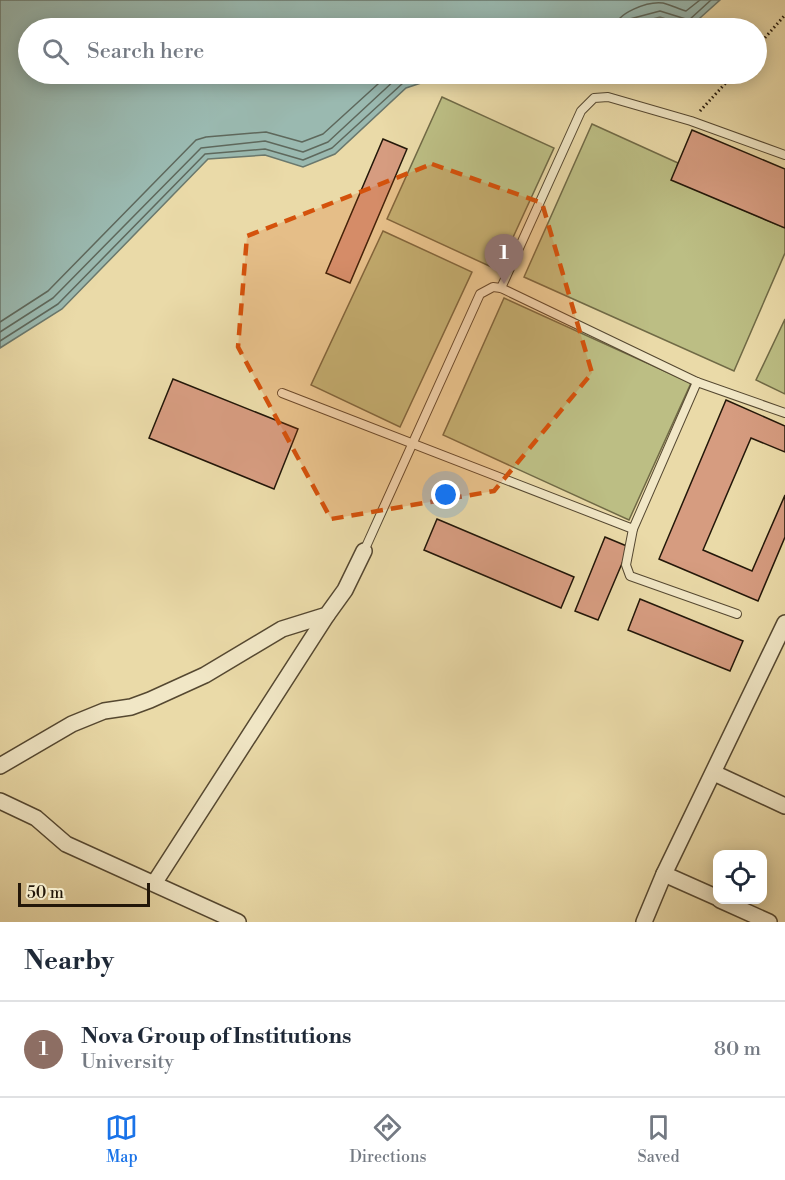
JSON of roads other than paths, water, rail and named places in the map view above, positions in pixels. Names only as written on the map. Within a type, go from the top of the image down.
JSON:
[{"type":"street","points":[[155,882],[345,590],[364,551]]},
{"type":"street","points":[[0,765],[72,724],[104,711],[131,707],[150,700],[205,675],[282,629],[327,615]]},
{"type":"street","points":[[644,922],[664,874],[785,623]]},
{"type":"street","points":[[714,773],[785,807]]},
{"type":"street","points":[[1,802],[36,818],[66,844],[155,882],[238,922]]},
{"type":"street","points":[[664,874],[713,896]]},
{"type":"street","points":[[730,904],[769,922]]},
{"type":"lane","points":[[501,288],[581,111],[594,98],[608,97],[691,121],[785,155]]},
{"type":"lane","points":[[364,551],[480,294],[493,287],[501,288],[697,382],[785,413]]},
{"type":"lane","points":[[697,382],[633,530],[626,565],[630,576],[737,614]]},
{"type":"lane","points":[[282,393],[633,530]]},
{"type":"water","points":[[0,0],[720,0],[700,18],[18,18],[18,84],[418,84],[406,88],[335,154],[303,167],[265,155],[208,159],[62,309],[0,348]]},
{"type":"place","name":"Nova Group of Institutions","points":[[504,284]]}]
